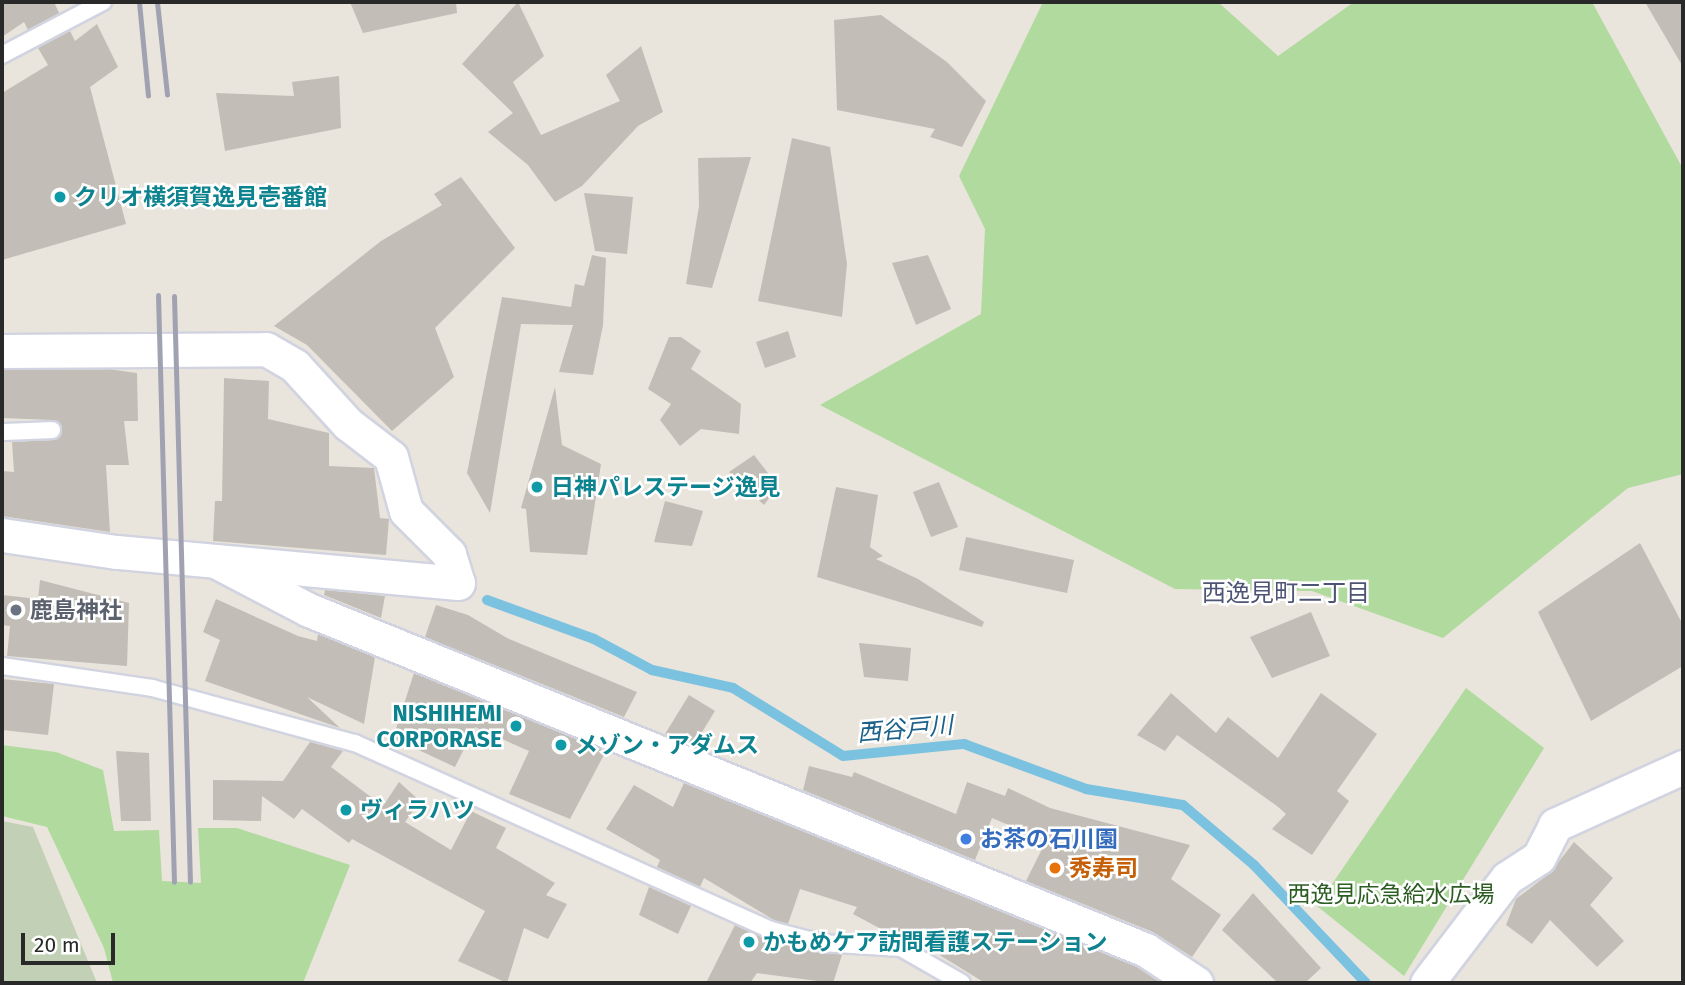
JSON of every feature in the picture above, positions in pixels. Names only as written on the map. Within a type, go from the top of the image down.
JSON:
[{"type":"street","points":[[2,351],[266,349],[295,366],[348,424],[391,457],[406,511],[449,554],[458,583],[217,562],[2,535]]},
{"type":"street","points":[[217,562],[309,610],[1146,950],[1196,983]]},
{"type":"street","points":[[1427,983],[1507,878],[1539,858],[1555,825],[1683,766]]},
{"type":"lane","points":[[2,55],[103,2]]},
{"type":"lane","points":[[2,432],[52,430]]},
{"type":"lane","points":[[2,666],[152,688],[355,743],[771,930],[821,943],[901,948],[962,983]]},
{"type":"green space","points":[[1043,2],[1218,2],[1278,56],[1354,2],[1592,2],[1683,169],[1683,474],[1628,488],[1443,638],[1312,591],[1175,589],[820,405],[981,314],[985,229],[959,176]]},
{"type":"green space","name":"西逸見応急給水広場","points":[[1466,688],[1544,748],[1404,976],[1317,906]]},
{"type":"green space","points":[[2,745],[56,752],[103,770],[114,831],[159,830],[162,881],[201,883],[198,828],[237,828],[350,865],[303,983],[113,983],[104,948],[47,827],[2,816]]},
{"type":"green space","points":[[2,821],[33,827],[97,983],[2,983]]},
{"type":"building","points":[[2,2],[54,2],[59,13],[28,30],[24,22],[2,37]]},
{"type":"building","points":[[350,2],[456,2],[457,13],[363,33]]},
{"type":"building","points":[[518,2],[544,56],[513,82],[541,135],[620,101],[606,75],[641,46],[663,112],[638,126],[582,186],[555,202],[528,165],[488,132],[513,113],[462,64]]},
{"type":"building","points":[[1645,2],[1683,2],[1683,67]]},
{"type":"building","points":[[881,15],[947,62],[986,101],[962,147],[930,137],[935,129],[837,110],[834,20]]},
{"type":"building","points":[[97,24],[118,67],[90,87],[126,224],[2,260],[2,93],[48,65],[38,48],[70,31],[75,41]]},
{"type":"building","points":[[339,76],[341,128],[225,151],[216,93],[294,96],[292,82]]},
{"type":"building","points":[[792,138],[830,147],[847,264],[842,317],[758,301]]},
{"type":"building","points":[[751,157],[712,288],[686,284],[699,206],[698,158]]},
{"type":"building","points":[[461,177],[515,248],[435,328],[454,377],[392,431],[307,345],[274,326],[381,241],[442,205],[434,194]]},
{"type":"building","points":[[584,193],[633,197],[627,254],[595,251]]},
{"type":"building","points":[[592,255],[606,258],[603,325],[593,375],[559,372],[573,325],[521,324],[490,513],[467,473],[502,297],[571,307],[575,284],[584,286]]},
{"type":"building","points":[[928,255],[951,309],[916,325],[892,263]]},
{"type":"building","points":[[788,331],[796,357],[765,368],[756,342]]},
{"type":"building","points":[[669,337],[681,337],[701,351],[691,369],[741,404],[739,434],[701,429],[680,446],[660,420],[671,404],[648,389]]},
{"type":"building","points":[[108,369],[137,373],[138,421],[124,421],[129,465],[106,465],[110,532],[2,516],[2,471],[14,472],[12,442],[53,440],[62,430],[52,420],[2,418],[2,370]]},
{"type":"building","points":[[224,378],[269,381],[268,419],[329,433],[329,466],[374,468],[380,518],[389,519],[386,555],[213,541],[215,501],[222,501]]},
{"type":"building","points":[[555,387],[562,445],[601,464],[587,555],[530,552],[526,509],[521,508]]},
{"type":"building","points":[[754,455],[778,486],[764,505],[729,472]]},
{"type":"building","points":[[939,482],[958,527],[931,537],[913,492]]},
{"type":"building","points":[[836,487],[878,495],[870,547],[883,556],[876,559],[918,579],[984,622],[982,627],[817,577]]},
{"type":"building","points":[[665,501],[703,511],[692,546],[654,542]]},
{"type":"building","points":[[966,537],[1074,560],[1067,593],[959,570]]},
{"type":"building","points":[[1640,543],[1683,625],[1683,666],[1591,721],[1538,612]]},
{"type":"building","points":[[40,580],[129,603],[127,666],[7,656],[10,626],[2,625],[2,595],[38,599]]},
{"type":"building","points":[[325,590],[385,596],[381,618],[324,595]]},
{"type":"building","points":[[216,599],[298,636],[317,641],[318,634],[375,657],[364,724],[307,697],[340,728],[205,681],[220,640],[203,632]]},
{"type":"building","points":[[436,605],[468,615],[507,638],[637,692],[624,717],[425,637]]},
{"type":"building","points":[[1311,612],[1330,656],[1272,678],[1250,637]]},
{"type":"building","points":[[859,643],[911,648],[908,681],[864,677]]},
{"type":"building","points":[[414,673],[606,751],[570,819],[509,794],[529,751],[475,727],[455,767],[393,738]]},
{"type":"building","points":[[2,679],[54,684],[48,735],[2,730]]},
{"type":"building","points":[[1171,693],[1216,733],[1228,717],[1278,758],[1321,693],[1377,734],[1337,791],[1349,801],[1312,855],[1272,829],[1286,814],[1277,806],[1177,735],[1165,751],[1137,735]]},
{"type":"building","points":[[689,695],[715,711],[694,745],[665,734]]},
{"type":"building","points":[[310,742],[343,751],[331,767],[383,806],[399,782],[420,801],[405,822],[451,850],[471,811],[506,828],[496,848],[555,883],[546,895],[567,904],[548,939],[524,928],[507,983],[458,961],[485,911],[352,839],[349,843],[302,809],[294,819],[262,796],[261,821],[213,820],[213,780],[283,781]]},
{"type":"building","points":[[116,751],[149,753],[151,821],[121,821]]},
{"type":"building","points":[[809,766],[852,777],[854,772],[956,814],[967,782],[1005,796],[1008,788],[1050,808],[1190,845],[1171,879],[1221,915],[1192,957],[1153,932],[1026,881],[1046,841],[992,818],[975,860],[803,790]]},
{"type":"building","points":[[684,783],[1137,967],[1161,983],[985,983],[907,935],[896,937],[853,914],[857,907],[800,889],[788,924],[774,920],[704,878],[700,887],[657,867],[660,860],[606,829],[634,785],[673,807]]},
{"type":"building","points":[[1574,842],[1613,878],[1590,905],[1624,941],[1597,967],[1550,920],[1532,944],[1506,925],[1516,899],[1550,873]]},
{"type":"building","points":[[649,887],[691,906],[678,934],[639,915]]},
{"type":"building","points":[[1253,893],[1321,968],[1305,983],[1278,983],[1222,930]]},
{"type":"building","points":[[735,925],[768,940],[842,955],[833,983],[757,973],[750,983],[706,983]]},
{"type":"waterway","name":"西谷戸川","points":[[487,600],[594,639],[652,670],[733,688],[843,756],[964,744],[1086,789],[1183,805],[1254,865],[1366,983]]},
{"type":"railway","points":[[139,2],[148,96]]},
{"type":"railway","points":[[157,2],[167,94]]},
{"type":"railway","points":[[158,295],[174,882]]},
{"type":"railway","points":[[174,296],[190,882]]},
{"type":"place","name":"クリオ横須賀逸見壱番館","points":[[60,197]]},
{"type":"place","name":"日神パレステージ逸見","points":[[537,487]]},
{"type":"place","name":"鹿島神社","points":[[16,610]]},
{"type":"place","name":"NISHIHEMI CORPORASE","points":[[516,726]]},
{"type":"place","name":"メゾン・アダムス","points":[[561,745]]},
{"type":"place","name":"ヴィラハツ","points":[[346,810]]},
{"type":"place","name":"お茶の石川園","points":[[966,839]]},
{"type":"place","name":"秀寿司","points":[[1055,868]]},
{"type":"place","name":"かもめケア訪問看護ステーション","points":[[749,942]]},
{"type":"district","name":"西逸見町二丁目","points":[[1286,594]]}]
